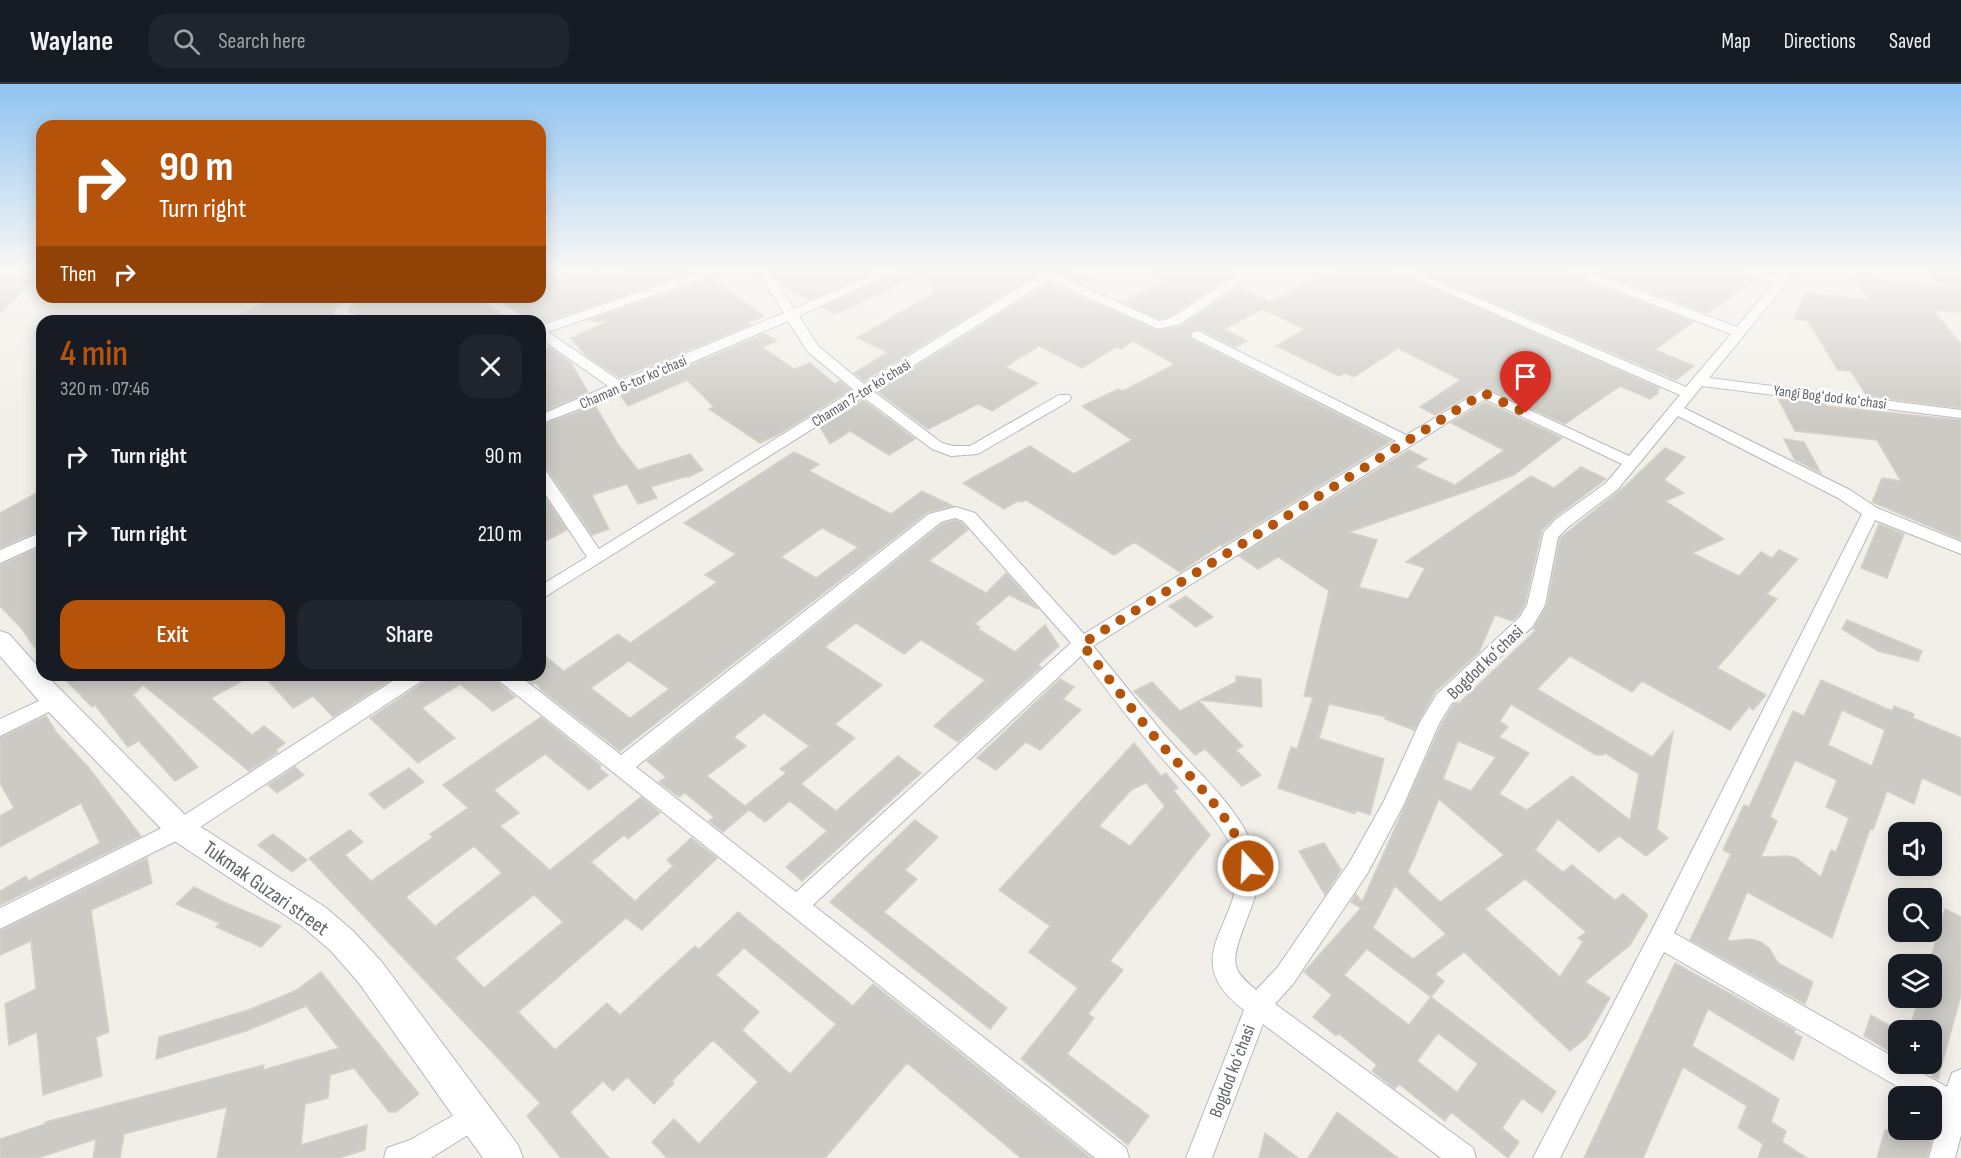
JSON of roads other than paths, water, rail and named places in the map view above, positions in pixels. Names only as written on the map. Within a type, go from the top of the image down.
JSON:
[{"type":"street","points":[[546,329],[568,321]]},
{"type":"street","name":"Chaman 6-tor koʻchasi","points":[[546,418],[777,321]]},
{"type":"street","points":[[795,321],[813,349],[864,391],[938,446],[962,452],[973,451],[1064,398]]},
{"type":"street","name":"Chaman 7-tor koʻchasi","points":[[546,590],[864,391],[971,321]]},
{"type":"street","name":"Chaman 7-tor koʻchasi","points":[[1149,321],[1158,325],[1174,321]]},
{"type":"street","name":"Yangi Bogʻdod koʻchasi","points":[[1529,321],[1693,387],[1961,414]]},
{"type":"street","points":[[1709,321],[1738,332]]},
{"type":"street","name":"Bogdod koʻchasi","points":[[1199,1158],[1258,1005],[1285,976],[1359,867],[1393,804],[1430,722],[1444,699],[1527,621],[1536,605],[1550,536],[1561,524],[1612,486],[1747,321]]},
{"type":"street","points":[[546,335],[620,388]]},
{"type":"street","points":[[1198,335],[1407,441]]},
{"type":"street","points":[[797,906],[1082,644],[1484,393],[1630,462]]},
{"type":"street","points":[[1675,409],[1844,494],[1871,512],[1961,548]]},
{"type":"street","points":[[546,483],[596,558]]},
{"type":"street","points":[[621,767],[935,518],[950,512],[963,514],[969,517],[1082,644],[1156,738],[1230,824],[1243,848],[1248,866],[1247,885],[1225,951],[1224,964],[1230,981],[1258,1005],[1463,1158]]},
{"type":"street","points":[[1546,1158],[1660,937],[1871,512]]},
{"type":"street","points":[[0,557],[36,540]]},
{"type":"street","name":"Tukmak Guzari street","points":[[0,640],[36,681]]},
{"type":"street","name":"Tukmak Guzari street","points":[[36,681],[180,829],[314,917],[342,941],[370,972],[505,1158]]},
{"type":"street","points":[[0,919],[180,829],[407,681]]},
{"type":"street","points":[[513,681],[1116,1158]]},
{"type":"street","points":[[0,729],[54,701]]},
{"type":"street","points":[[1660,937],[1959,1099],[1942,1158]]},
{"type":"street","points":[[397,1158],[417,1150],[476,1116]]}]
